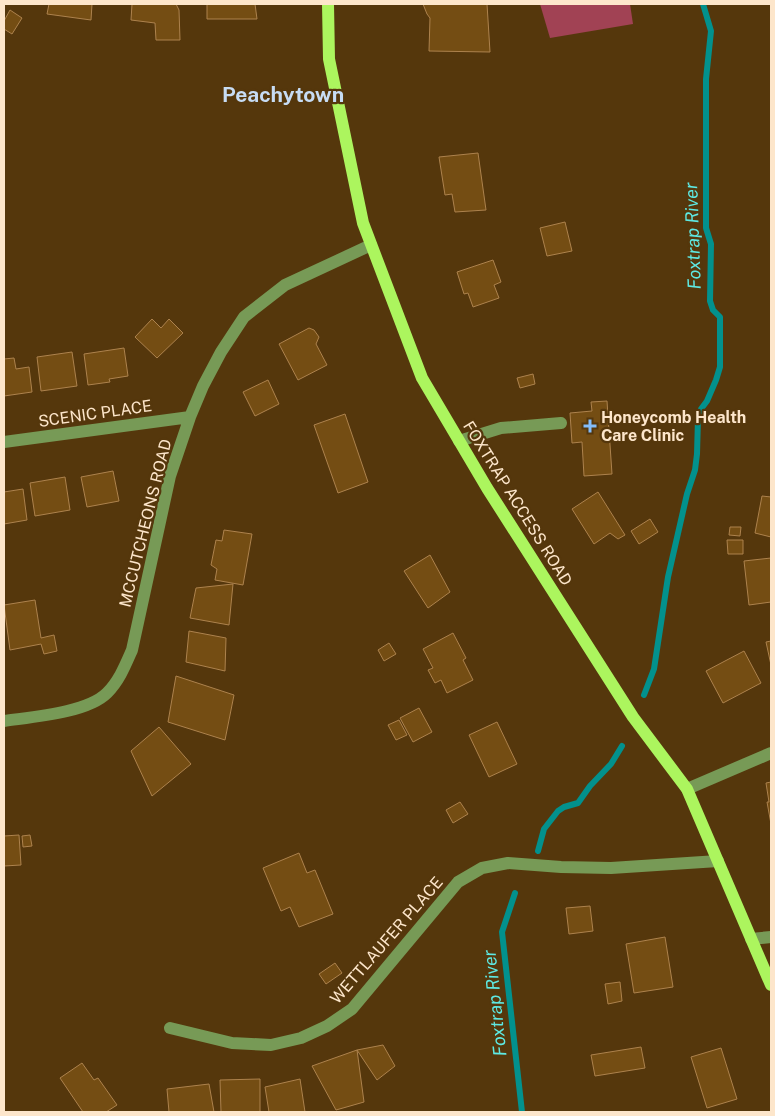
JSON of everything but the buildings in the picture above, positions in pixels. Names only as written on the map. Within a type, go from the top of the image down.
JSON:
[{"type":"main road","name":"FOXTRAP ACCESS ROAD","points":[[328,4],[328,60],[363,223],[422,378],[487,488],[633,717],[687,790],[771,985]]},
{"type":"street","name":"MCCUTCHEONS ROAD","points":[[4,721],[56,713],[84,706],[106,694],[121,676],[132,650],[170,476],[202,386],[221,352],[244,317],[285,285],[371,245]]},
{"type":"street","name":"SCENIC PLACE","points":[[4,442],[190,417]]},
{"type":"street","points":[[459,441],[501,428],[561,423]]},
{"type":"street","points":[[687,790],[771,752]]},
{"type":"street","name":"WETTLAUFER PLACE","points":[[170,1028],[232,1043],[271,1045],[301,1038],[327,1026],[352,1009],[458,882],[482,868],[508,863],[611,868],[718,861]]},
{"type":"street","points":[[751,938],[771,937]]},
{"type":"shaded area","points":[[540,4],[630,4],[633,24],[550,38]]},
{"type":"waterway","name":"Foxtrap River","points":[[644,695],[654,669],[668,577],[687,494],[695,470],[698,418],[701,409],[707,401],[720,367],[720,317],[713,310],[710,301],[711,244],[706,228],[706,79],[711,31],[703,4]]},
{"type":"waterway","name":"Foxtrap River","points":[[538,851],[544,829],[558,811],[578,803],[590,786],[611,764],[622,746]]},
{"type":"waterway","name":"Foxtrap River","points":[[515,893],[502,932],[522,1112]]},
{"type":"place","name":"Honeycomb Health Care Clinic","points":[[590,426]]},
{"type":"district","name":"Peachytown","points":[[283,95]]}]
